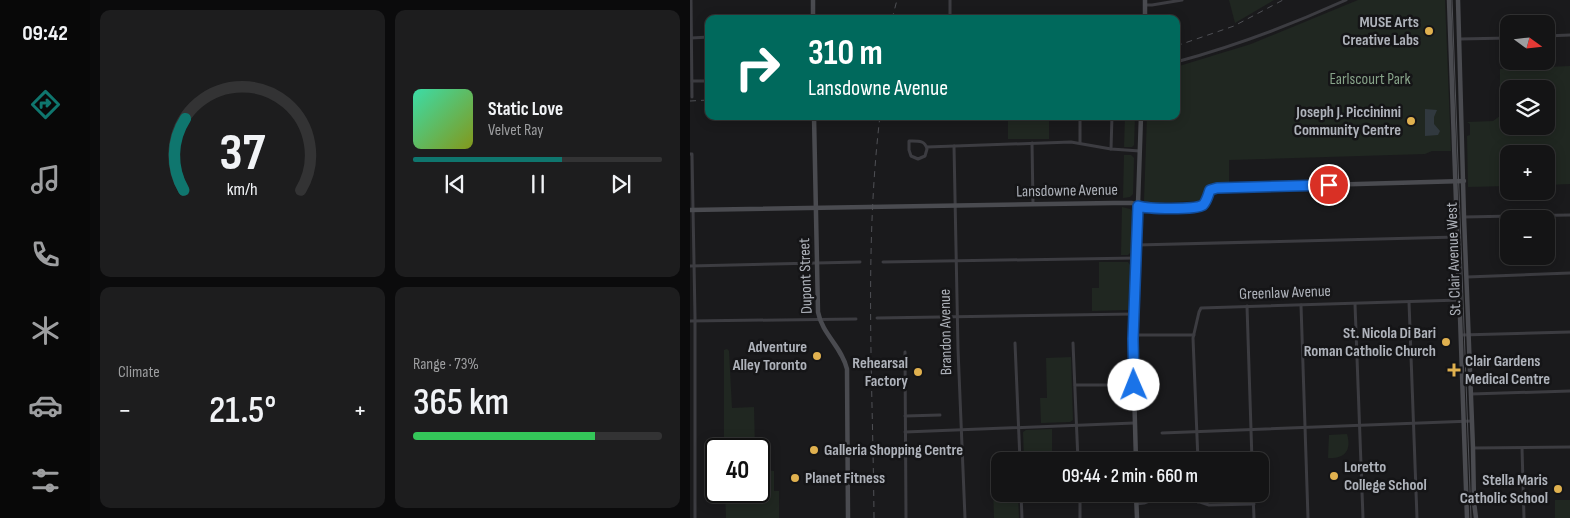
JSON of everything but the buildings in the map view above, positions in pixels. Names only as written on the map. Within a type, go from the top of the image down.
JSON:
[{"type":"main road","points":[[813,0],[813,15]]},
{"type":"main road","name":"St. Clair Avenue West","points":[[1449,0],[1467,518]]},
{"type":"main road","name":"St. Clair Avenue West","points":[[1458,0],[1464,217],[1476,518]]},
{"type":"main road","points":[[1144,15],[1145,2]]},
{"type":"main road","name":"Dupont Street","points":[[814,120],[818,312],[824,329],[841,354],[847,369],[848,518]]},
{"type":"main road","points":[[1136,452],[1134,314],[1141,120]]},
{"type":"main road","name":"Lansdowne Avenue","points":[[691,210],[1132,203],[1151,208],[1199,207],[1206,201],[1210,190],[1217,188],[1464,181]]},
{"type":"main road","points":[[1136,504],[1137,518]]},
{"type":"street","points":[[690,0],[692,96]]},
{"type":"street","points":[[950,0],[950,15]]},
{"type":"street","points":[[1145,2],[1152,5],[1182,0]]},
{"type":"street","points":[[1180,61],[1220,50],[1346,0]]},
{"type":"street","points":[[1555,36],[1570,35]]},
{"type":"street","points":[[691,38],[705,37]]},
{"type":"street","points":[[1459,39],[1500,38]]},
{"type":"street","points":[[692,81],[705,81]]},
{"type":"street","points":[[1080,120],[1080,143]]},
{"type":"street","points":[[1111,149],[1112,120]]},
{"type":"street","points":[[909,141],[922,141],[927,147],[925,156],[916,158],[911,156],[909,152],[909,141]]},
{"type":"street","points":[[1032,143],[1033,204]]},
{"type":"street","points":[[927,147],[1080,143],[1111,149],[1140,151]]},
{"type":"street","name":"Brandon Avenue","points":[[954,146],[965,518]]},
{"type":"street","points":[[691,154],[695,518]]},
{"type":"street","points":[[1464,217],[1570,215]]},
{"type":"street","points":[[1137,245],[1457,237]]},
{"type":"street","points":[[882,262],[1136,258]]},
{"type":"street","points":[[692,266],[860,262]]},
{"type":"street","points":[[1467,277],[1570,273]]},
{"type":"street","name":"Greenlaw Avenue","points":[[1194,336],[1198,312],[1201,308],[1460,300]]},
{"type":"street","points":[[1409,302],[1417,518]]},
{"type":"street","points":[[1355,304],[1363,518]]},
{"type":"street","points":[[1300,305],[1308,518]]},
{"type":"street","points":[[1247,306],[1252,452]]},
{"type":"street","points":[[877,318],[1134,314]]},
{"type":"street","points":[[692,321],[856,319]]},
{"type":"street","points":[[1460,335],[1570,332]]},
{"type":"street","points":[[1134,334],[1194,336],[1198,452]]},
{"type":"street","points":[[1073,343],[1078,452]]},
{"type":"street","points":[[1015,344],[1020,452]]},
{"type":"street","points":[[905,352],[906,518]]},
{"type":"street","points":[[1075,385],[1116,385]]},
{"type":"street","points":[[1471,394],[1570,391]]},
{"type":"street","points":[[905,416],[940,415]]},
{"type":"street","points":[[1162,433],[1472,421]]},
{"type":"street","points":[[905,432],[1134,423]]},
{"type":"street","points":[[1473,448],[1570,447]]},
{"type":"street","points":[[1522,448],[1524,518]]},
{"type":"street","points":[[1021,502],[1022,518]]},
{"type":"street","points":[[1080,502],[1080,518]]},
{"type":"street","points":[[1136,504],[1142,502]]},
{"type":"street","points":[[1198,502],[1209,505],[1254,504],[1254,518]]},
{"type":"green space","points":[[1229,0],[1274,0],[1235,23]]},
{"type":"green space","name":"Earlscourt Park","points":[[1358,0],[1445,0],[1451,151],[1432,151],[1425,154],[1229,160],[1229,182],[1209,185],[1198,201],[1150,203],[1144,201],[1147,120],[1180,120],[1180,66],[1251,44]]},
{"type":"green space","points":[[1570,66],[1570,184],[1555,185],[1555,145],[1500,145],[1500,186],[1468,187],[1467,136],[1470,135],[1470,124],[1467,122],[1493,121],[1500,116],[1500,135],[1555,135],[1555,80],[1500,80],[1500,70],[1555,70],[1555,67]]},
{"type":"green space","points":[[1008,120],[1049,120],[1049,139],[1008,139]]},
{"type":"green space","points":[[1125,120],[1135,120],[1134,145],[1132,147],[1124,147]]},
{"type":"green space","points":[[1124,155],[1131,155],[1134,158],[1133,194],[1130,197],[1123,198]]},
{"type":"green space","points":[[1122,207],[1132,211],[1131,252],[1128,255],[1121,255]]},
{"type":"green space","points":[[1099,262],[1128,262],[1130,265],[1128,310],[1092,311],[1092,288],[1099,288]]},
{"type":"green space","points":[[727,349],[729,351],[732,408],[754,407],[755,438],[724,438],[724,350]]},
{"type":"green space","points":[[1071,357],[1073,420],[1070,422],[1041,423],[1040,398],[1047,398],[1046,358]]},
{"type":"green space","points":[[1052,429],[1052,452],[1024,452],[1023,432],[1026,430]]},
{"type":"green space","points":[[1347,434],[1348,445],[1345,453],[1338,457],[1328,458],[1329,435]]},
{"type":"green space","points":[[770,471],[774,471],[774,491],[779,491],[779,518],[726,518],[725,503],[770,503]]},
{"type":"green space","points":[[1555,500],[1570,500],[1570,518],[1555,518]]},
{"type":"green space","points":[[994,502],[1018,502],[1019,518],[994,518]]},
{"type":"shaded area","points":[[1425,109],[1437,110],[1434,124],[1440,131],[1438,135],[1425,136]]},
{"type":"tram line","points":[[1452,0],[1471,518]]},
{"type":"railway","points":[[893,15],[897,0]]},
{"type":"railway","points":[[1180,45],[1234,26],[1283,0]]},
{"type":"railway","points":[[690,101],[705,100]]},
{"type":"railway","points":[[874,518],[871,266],[872,216],[880,120]]},
{"type":"place","name":"MUSE Arts Creative Labs","points":[[1429,31]]},
{"type":"place","name":"Joseph J. Piccininni Community Centre","points":[[1411,121]]},
{"type":"place","name":"St. Nicola Di Bari Roman Catholic Church","points":[[1446,342]]},
{"type":"place","name":"Adventure Alley Toronto","points":[[817,356]]},
{"type":"place","name":"Clair Gardens Medical Centre","points":[[1454,370]]},
{"type":"place","name":"Rehearsal Factory","points":[[918,372]]},
{"type":"place","name":"Galleria Shopping Centre","points":[[814,450]]},
{"type":"place","name":"Loretto College School","points":[[1334,476]]},
{"type":"place","name":"Planet Fitness","points":[[795,478]]},
{"type":"place","name":"Stella Maris Catholic School","points":[[1558,489]]},
{"type":"route","points":[[1134,385],[1133,339],[1138,206],[1144,208],[1199,207],[1206,201],[1210,190],[1213,188],[1329,185]]}]
